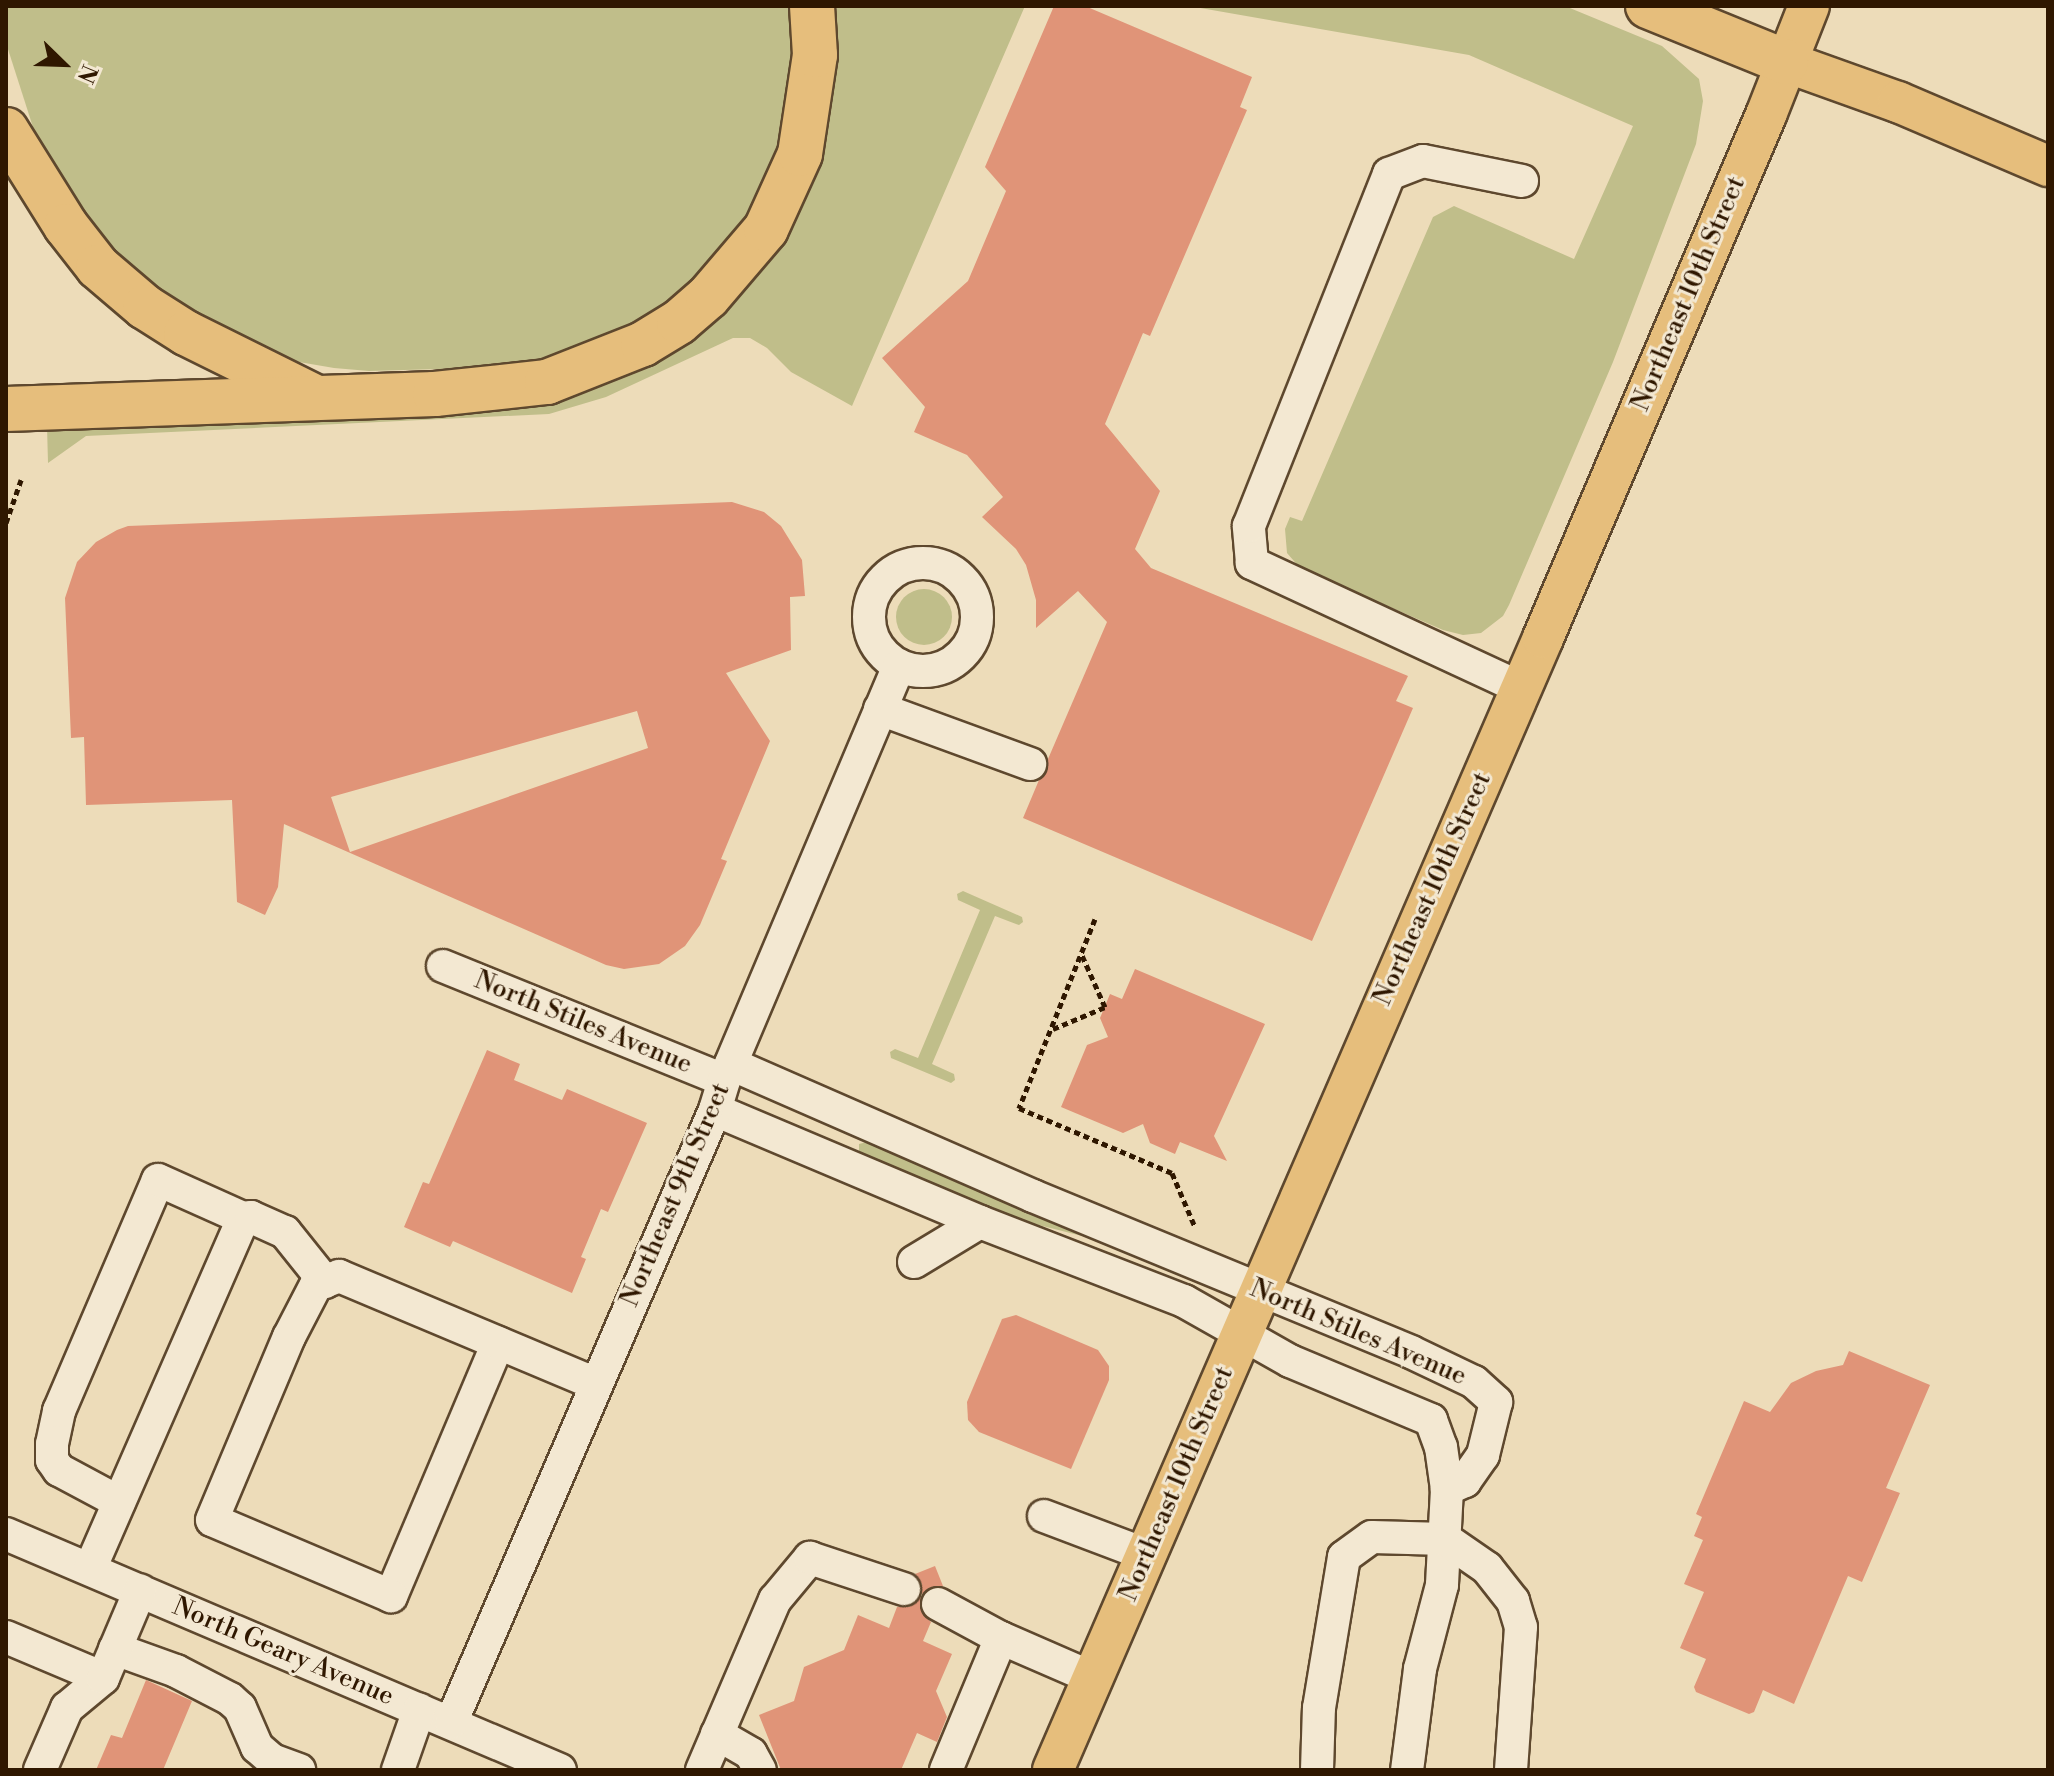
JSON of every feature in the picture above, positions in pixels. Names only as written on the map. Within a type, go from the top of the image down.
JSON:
[{"type":"highway","points":[[6,409],[435,394],[547,382],[614,358],[679,322],[737,266],[766,229],[800,154],[815,55],[812,6]]},
{"type":"highway","points":[[1648,6],[1786,62]]},
{"type":"highway","points":[[6,130],[66,226],[98,267],[145,307],[186,333],[318,398]]},
{"type":"main road","name":"Northeast 10th Street","points":[[1053,1770],[1521,688],[1809,6]]},
{"type":"main road","points":[[1786,62],[1898,102],[2048,166]]},
{"type":"street","points":[[1521,688],[1252,563],[1249,526],[1389,174],[1423,161],[1522,181]]},
{"type":"street","name":"Northeast 9th Street","points":[[451,1723],[899,665]]},
{"type":"street","points":[[880,709],[1030,764]]},
{"type":"street","name":"North Stiles Avenue","points":[[443,966],[723,1085],[1033,1196],[1411,1352],[1474,1382],[1495,1398],[1483,1455],[1465,1481],[1447,1489],[1441,1447],[1431,1420],[1425,1414],[1388,1403],[1290,1361],[1184,1301],[980,1222],[723,1085]]},
{"type":"street","points":[[119,1502],[59,1470],[52,1460],[52,1444],[59,1411],[158,1180],[243,1218],[251,1217],[285,1232],[325,1282]]},
{"type":"street","points":[[90,1569],[243,1218]]},
{"type":"street","points":[[914,1262],[980,1222]]},
{"type":"street","points":[[498,1343],[391,1596],[212,1520],[289,1337],[316,1285],[339,1276],[596,1384]]},
{"type":"street","points":[[1407,1770],[1420,1669],[1442,1585],[1447,1489]]},
{"type":"street","points":[[1044,1516],[1147,1555]]},
{"type":"street","name":"North Geary Avenue","points":[[6,1534],[560,1770]]},
{"type":"street","points":[[1317,1770],[1319,1708],[1344,1557],[1372,1537],[1445,1539],[1487,1568],[1513,1601],[1521,1627],[1511,1770]]},
{"type":"street","points":[[702,1770],[775,1600],[810,1558],[904,1589]]},
{"type":"street","points":[[40,1770],[67,1708],[109,1663],[140,1591]]},
{"type":"street","points":[[938,1604],[1001,1638],[1093,1678]]},
{"type":"street","points":[[6,1637],[109,1663],[176,1671],[230,1699],[240,1708],[257,1747],[272,1760],[299,1770]]},
{"type":"street","points":[[946,1770],[1001,1638]]},
{"type":"street","points":[[398,1770],[419,1710]]},
{"type":"street","points":[[717,1734],[751,1754],[760,1770]]},
{"type":"path","points":[[6,523],[21,480]]},
{"type":"path","points":[[1053,1029],[1049,1027],[1095,919]]},
{"type":"path","points":[[1081,953],[1105,1007],[1053,1029],[1019,1108],[1172,1173],[1197,1231]]},
{"type":"shaded area","points":[[6,6],[791,6],[794,42],[792,98],[781,149],[761,195],[738,232],[712,265],[650,318],[553,359],[512,367],[369,371],[334,368],[299,362],[236,342],[118,263],[40,149],[6,43]]},
{"type":"shaded area","points":[[828,6],[1025,6],[852,406],[791,372],[767,348],[750,338],[733,338],[606,397],[549,414],[86,436],[48,463],[47,426],[489,409],[738,293]]},
{"type":"shaded area","points":[[1189,6],[1565,6],[1662,46],[1699,79],[1703,101],[1696,144],[1613,362],[1509,605],[1503,616],[1481,633],[1463,635],[1443,630],[1300,568],[1287,553],[1285,529],[1290,517],[1302,521],[1433,217],[1454,206],[1574,259],[1633,126],[1469,55]]},
{"type":"shaded area","points":[[924,589],[944,597],[952,617],[944,637],[924,645],[904,637],[896,617],[904,597]]},
{"type":"shaded area","points":[[963,891],[1022,917],[1023,922],[1019,925],[995,916],[932,1064],[954,1074],[955,1080],[951,1083],[891,1058],[890,1052],[895,1049],[918,1058],[980,910],[958,900],[957,894]]},
{"type":"shaded area","points":[[867,1142],[1082,1236],[988,1212],[859,1157],[859,1144]]},
{"type":"building","points":[[1054,6],[1085,6],[1252,77],[1240,107],[1247,110],[1150,336],[1143,333],[1105,424],[1160,491],[1135,549],[1151,568],[1408,676],[1396,701],[1413,708],[1312,941],[1023,818],[1039,780],[1047,771],[1048,759],[1107,622],[1078,591],[1036,628],[1036,600],[1026,565],[1016,549],[982,517],[1003,497],[967,455],[914,432],[925,407],[882,358],[968,281],[1006,191],[985,167]]},
{"type":"building","points":[[732,502],[764,512],[781,526],[802,560],[805,596],[790,597],[791,650],[726,673],[770,741],[721,859],[727,861],[700,925],[685,946],[659,964],[624,969],[606,965],[284,824],[278,887],[265,915],[237,902],[232,800],[86,805],[84,737],[71,738],[65,598],[77,562],[96,542],[128,526]],"holes":[[[637,711],[648,748],[350,852],[331,797]]]},
{"type":"building","points":[[1135,969],[1265,1024],[1214,1136],[1227,1161],[1180,1142],[1175,1154],[1150,1143],[1143,1124],[1123,1133],[1061,1107],[1087,1045],[1108,1037],[1100,1018],[1110,994],[1122,999]]},
{"type":"building","points":[[487,1050],[520,1064],[514,1080],[562,1100],[567,1089],[647,1123],[608,1212],[601,1209],[581,1257],[586,1259],[572,1293],[453,1241],[450,1247],[404,1227],[423,1182],[429,1184]]},
{"type":"building","points":[[1016,1315],[1098,1350],[1109,1366],[1109,1380],[1071,1469],[979,1432],[968,1420],[967,1402],[1002,1319]]},
{"type":"building","points":[[1849,1351],[1930,1385],[1886,1488],[1900,1493],[1862,1582],[1848,1576],[1794,1704],[1763,1690],[1754,1712],[1749,1714],[1696,1692],[1694,1687],[1706,1659],[1680,1648],[1704,1592],[1684,1584],[1703,1540],[1694,1536],[1702,1517],[1696,1514],[1744,1401],[1770,1412],[1791,1383],[1816,1371],[1843,1365]]},
{"type":"building","points":[[935,1566],[943,1586],[929,1588],[922,1594],[922,1584],[915,1574]]},
{"type":"building","points":[[921,1597],[922,1613],[931,1622],[923,1641],[952,1654],[936,1691],[947,1717],[937,1742],[917,1733],[901,1770],[781,1770],[759,1715],[794,1701],[804,1667],[844,1650],[858,1615],[889,1628],[897,1607],[909,1607]]},
{"type":"building","points":[[146,1680],[192,1701],[163,1770],[96,1770],[111,1735],[122,1738]]}]
